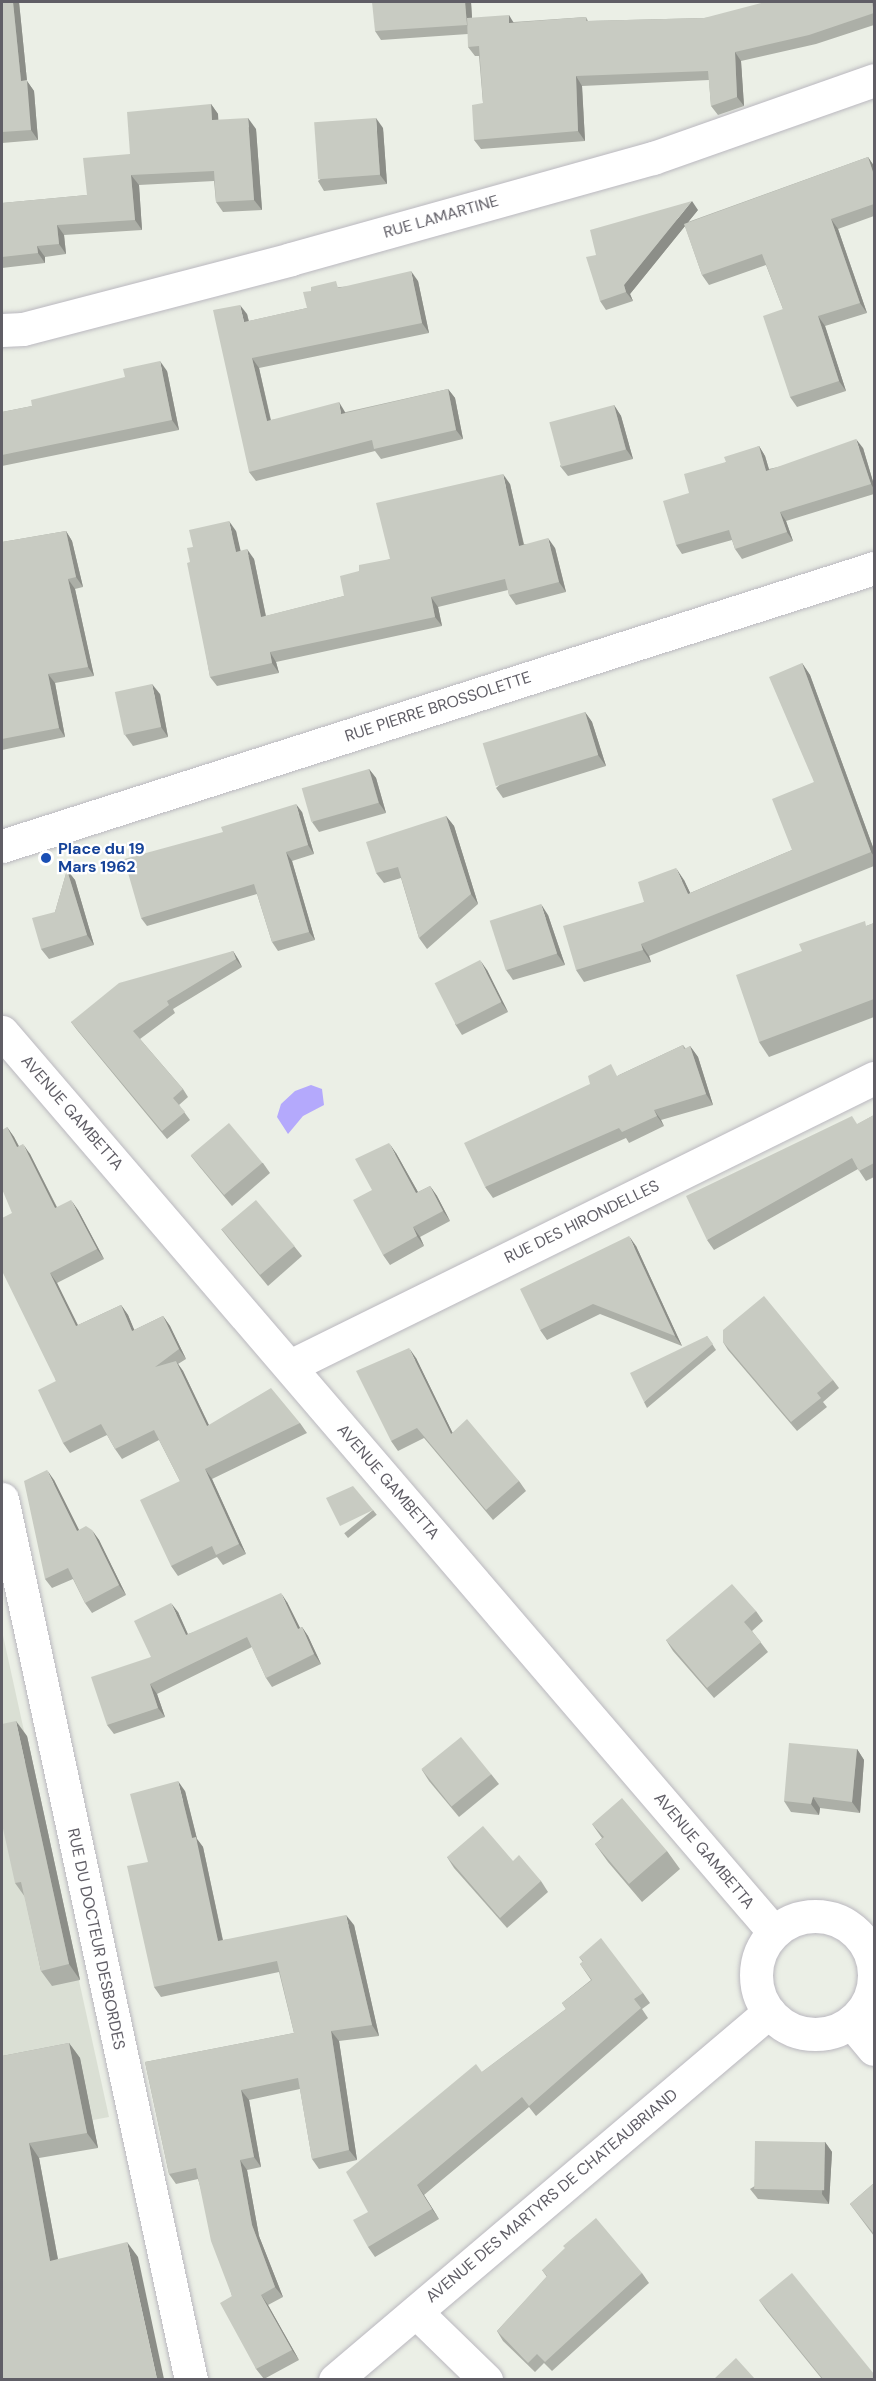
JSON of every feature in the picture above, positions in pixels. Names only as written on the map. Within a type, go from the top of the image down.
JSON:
[{"type":"street","name":"RUE LAMARTINE","points":[[2,330],[23,329],[268,265],[653,158],[874,80]]},
{"type":"street","name":"RUE PIERRE BROSSOLETTE","points":[[2,846],[872,577]]},
{"type":"street","name":"AVENUE GAMBETTA","points":[[2,1032],[774,1932]]},
{"type":"street","name":"RUE DES HIRONDELLES","points":[[290,1366],[874,1078]]},
{"type":"street","name":"RUE DU DOCTEUR DESBORDES","points":[[2,1499],[191,2379]]},
{"type":"street","points":[[811,1916],[838,1921],[867,1931],[874,1982],[862,2011],[851,2022],[838,2030],[808,2034],[786,2026],[769,2012],[759,1993],[756,1971],[762,1950],[774,1932],[798,1919],[811,1916]]},
{"type":"street","name":"AVENUE DES MARTYRS DE CHATEAUBRIAND","points":[[335,2379],[769,2012]]},
{"type":"street","points":[[851,2022],[874,2049]]},
{"type":"street","points":[[416,2312],[486,2379]]},
{"type":"shaded area","points":[[311,1085],[322,1089],[324,1105],[303,1116],[288,1134],[277,1117],[281,1104],[295,1091]]},
{"type":"shaded area","points":[[2,1631],[109,2117],[2,2137]]},
{"type":"building","points":[[2,2],[13,2],[21,81],[27,80],[31,130],[2,132]]},
{"type":"building","points":[[372,2],[465,2],[467,25],[375,31]]},
{"type":"building","points":[[765,2],[872,2],[874,13],[809,35],[735,52],[737,97],[711,106],[708,71],[576,76],[578,131],[474,140],[472,105],[483,103],[479,46],[468,47],[467,18],[509,15],[509,23],[586,17],[586,21],[704,18]]},
{"type":"building","points":[[211,104],[212,120],[248,118],[254,200],[216,202],[214,171],[131,175],[135,220],[57,225],[59,244],[37,246],[38,253],[2,257],[2,203],[87,195],[83,158],[130,154],[127,112]]},
{"type":"building","points":[[376,118],[380,175],[318,179],[314,122]]},
{"type":"building","points":[[868,157],[874,175],[874,204],[831,219],[860,303],[818,316],[839,381],[790,397],[763,316],[783,309],[762,254],[702,275],[684,224]]},
{"type":"building","points":[[692,201],[624,285],[626,292],[600,301],[586,257],[596,255],[590,230]]},
{"type":"building","points":[[411,271],[422,323],[252,358],[267,421],[339,402],[341,414],[448,389],[456,430],[374,449],[372,440],[249,472],[213,310],[240,305],[244,322],[307,308],[303,292],[311,291],[311,287],[336,281],[338,288]]},
{"type":"building","points":[[160,361],[172,420],[2,455],[2,412],[32,406],[31,400],[125,377],[123,369]]},
{"type":"building","points":[[614,405],[626,449],[561,467],[549,422]]},
{"type":"building","points":[[856,439],[871,484],[780,512],[787,532],[735,549],[729,530],[676,545],[663,501],[689,493],[684,474],[726,462],[724,457],[759,446],[766,471]]},
{"type":"building","points":[[503,474],[519,546],[548,538],[559,582],[509,595],[505,579],[431,597],[435,617],[270,652],[272,663],[210,677],[187,563],[190,562],[187,548],[193,547],[189,530],[229,521],[236,552],[247,549],[261,617],[344,596],[340,576],[359,571],[359,565],[390,559],[376,503]]},
{"type":"building","points":[[66,531],[76,577],[68,579],[88,667],[48,674],[59,728],[2,739],[2,542]]},
{"type":"building","points":[[802,663],[871,852],[641,944],[643,950],[576,970],[563,926],[644,902],[638,882],[676,868],[688,894],[792,850],[772,799],[814,782],[769,677]]},
{"type":"building","points":[[152,684],[161,727],[124,735],[115,692]]},
{"type":"building","points":[[585,712],[598,755],[496,786],[483,743]]},
{"type":"building","points":[[369,769],[379,803],[311,822],[302,788]]},
{"type":"building","points":[[296,804],[308,845],[286,852],[309,932],[272,942],[254,884],[141,918],[124,859],[223,832],[221,827]]},
{"type":"building","points":[[446,816],[471,894],[419,938],[398,867],[376,873],[366,842]]},
{"type":"building","points":[[67,870],[87,935],[41,949],[32,918],[55,912]]},
{"type":"building","points":[[541,904],[557,953],[506,970],[490,921]]},
{"type":"building","points":[[865,921],[866,926],[874,923],[874,999],[759,1042],[736,975],[802,951],[799,944]]},
{"type":"building","points":[[233,951],[236,959],[167,1001],[169,1005],[133,1031],[183,1089],[173,1098],[185,1112],[162,1131],[71,1022],[119,983]]},
{"type":"building","points":[[480,960],[501,1002],[456,1025],[435,983]]},
{"type":"building","points":[[683,1045],[684,1049],[690,1046],[706,1094],[654,1110],[657,1116],[622,1132],[619,1128],[485,1187],[464,1143],[590,1084],[588,1076],[611,1064],[617,1076]]},
{"type":"building","points":[[874,1115],[874,1163],[859,1171],[852,1158],[707,1240],[686,1196],[852,1116],[857,1124]]},
{"type":"building","points":[[229,1123],[262,1163],[224,1195],[191,1155]]},
{"type":"building","points":[[7,1127],[17,1147],[23,1144],[55,1208],[71,1200],[97,1249],[50,1273],[76,1326],[121,1305],[132,1331],[163,1316],[179,1349],[155,1367],[176,1361],[207,1426],[271,1388],[300,1423],[205,1469],[239,1544],[216,1555],[212,1546],[171,1566],[140,1500],[180,1481],[154,1430],[115,1449],[101,1424],[63,1443],[38,1390],[56,1381],[2,1271],[2,1218],[12,1213],[2,1189],[2,1130]]},
{"type":"building","points":[[389,1143],[416,1193],[430,1186],[443,1211],[413,1227],[417,1236],[383,1255],[353,1200],[372,1190],[355,1159]]},
{"type":"building","points":[[256,1200],[295,1246],[260,1275],[222,1229]]},
{"type":"building","points":[[629,1236],[675,1336],[593,1304],[540,1330],[520,1289]]},
{"type":"building","points":[[764,1296],[833,1380],[817,1393],[821,1398],[791,1422],[723,1342],[723,1330]]},
{"type":"building","points":[[707,1336],[713,1344],[644,1402],[630,1373]]},
{"type":"building","points":[[409,1348],[451,1434],[467,1419],[519,1481],[486,1510],[417,1428],[391,1441],[356,1371]]},
{"type":"building","points":[[47,1470],[77,1531],[86,1526],[92,1530],[119,1585],[85,1603],[68,1568],[45,1579],[24,1481]]},
{"type":"building","points":[[353,1486],[373,1510],[340,1526],[326,1498]]},
{"type":"building","points":[[732,1584],[756,1611],[744,1622],[761,1642],[707,1688],[666,1640]]},
{"type":"building","points":[[281,1593],[298,1629],[302,1627],[314,1654],[266,1678],[247,1637],[150,1684],[158,1708],[107,1725],[91,1677],[151,1657],[134,1621],[171,1603],[186,1635]]},
{"type":"building","points":[[16,1721],[69,1964],[41,1971],[21,1882],[15,1883],[2,1824],[2,1724]]},
{"type":"building","points":[[461,1737],[491,1774],[452,1806],[421,1769]]},
{"type":"building","points":[[789,1743],[857,1749],[852,1802],[813,1797],[811,1804],[784,1801]]},
{"type":"building","points":[[178,1781],[192,1838],[196,1837],[218,1941],[346,1915],[372,2025],[331,2031],[349,2150],[312,2159],[298,2078],[241,2090],[254,2157],[240,2160],[252,2225],[275,2287],[261,2295],[292,2350],[256,2369],[220,2303],[232,2296],[211,2241],[196,2168],[169,2174],[145,2062],[294,2033],[277,1961],[154,1987],[127,1866],[148,1862],[130,1794]]},
{"type":"building","points":[[622,1798],[667,1851],[629,1884],[595,1844],[604,1837],[592,1824]]},
{"type":"building","points":[[483,1826],[513,1861],[519,1855],[541,1881],[500,1918],[447,1857]]},
{"type":"building","points":[[601,1938],[643,1993],[634,1999],[641,2008],[529,2106],[522,2097],[417,2185],[432,2209],[368,2247],[353,2220],[368,2212],[346,2172],[476,2064],[482,2072],[566,2009],[562,2003],[592,1980],[580,1964],[583,1961],[579,1957]]},
{"type":"building","points":[[69,2043],[87,2133],[29,2143],[50,2261],[127,2242],[157,2379],[2,2379],[2,2056]]},
{"type":"building","points":[[755,2141],[825,2142],[824,2190],[754,2189]]},
{"type":"building","points":[[874,2183],[874,2234],[850,2204]]},
{"type":"building","points":[[596,2218],[642,2273],[545,2362],[537,2354],[528,2363],[497,2331],[547,2276],[542,2270],[565,2248],[563,2246]]},
{"type":"building","points":[[792,2273],[874,2374],[874,2379],[823,2379],[759,2300]]},
{"type":"building","points":[[736,2358],[755,2379],[714,2379]]},
{"type":"place","name":"Place du 19 Mars 1962","points":[[46,858]]}]
